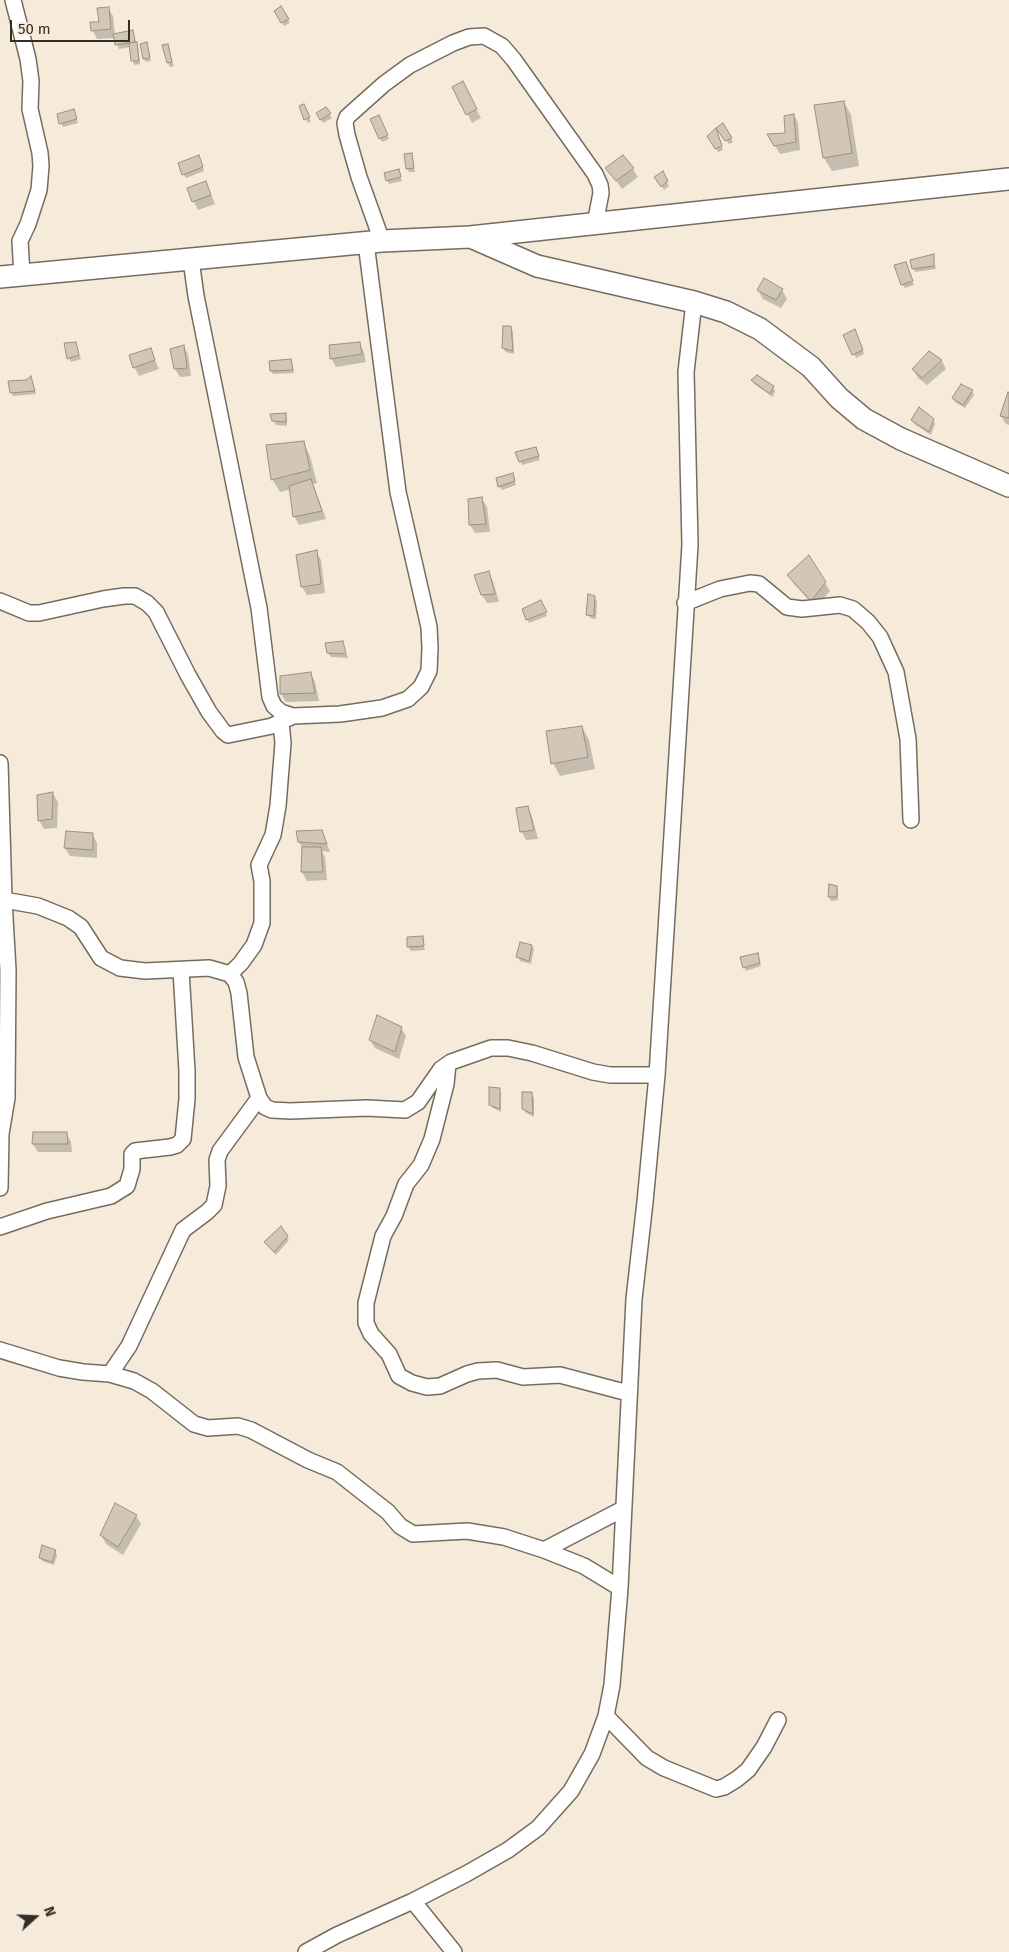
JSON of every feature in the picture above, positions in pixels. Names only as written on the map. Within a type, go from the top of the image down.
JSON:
[{"type":"main road","points":[[0,277],[374,242],[470,237],[1009,179]]},
{"type":"main road","points":[[470,237],[537,266],[694,302],[726,312],[760,329],[811,367],[839,398],[864,419],[901,439],[1009,486]]},
{"type":"street","points":[[13,0],[28,58],[31,81],[30,109],[40,152],[41,166],[40,190],[20,241],[22,275]]},
{"type":"street","points":[[0,600],[29,612],[39,613],[124,596],[135,596],[147,603],[156,612],[188,675],[223,731],[228,735],[272,726],[287,718],[340,714],[399,704],[416,693],[429,672],[429,627],[398,492],[374,242],[359,176],[347,135],[345,122],[347,117],[384,84],[410,65],[453,43],[469,37],[484,36],[502,46],[514,60],[595,174],[600,185],[601,194],[595,224]]},
{"type":"street","points":[[191,260],[198,306],[259,608],[270,697],[274,706],[287,718]]},
{"type":"street","points":[[306,1952],[337,1935],[413,1901],[466,1874],[508,1850],[538,1828],[571,1791],[592,1754],[606,1716],[612,1684],[620,1588],[634,1299],[657,1074],[690,545],[686,372],[694,302]]},
{"type":"street","points":[[685,603],[720,589],[750,583],[759,584],[787,607],[802,609],[840,605],[853,609],[868,622],[880,637],[896,672],[908,739],[911,820]]},
{"type":"street","points":[[230,974],[254,945],[262,923],[262,881],[258,865],[273,834],[278,806],[287,718]]},
{"type":"street","points":[[0,762],[1,830],[8,970],[7,1098],[1,1134],[0,1188]]},
{"type":"street","points":[[4,900],[38,906],[68,918],[81,927],[101,958],[113,966],[132,970],[209,968],[230,974],[236,982],[239,993],[246,1057],[259,1098],[265,1106],[272,1110],[367,1108],[405,1110],[418,1102],[441,1069],[448,1064],[492,1048],[508,1048],[532,1053],[593,1072],[610,1075],[657,1074]]},
{"type":"street","points":[[0,1226],[47,1211],[111,1196],[127,1186],[132,1169],[132,1154],[135,1151],[170,1147],[177,1145],[183,1139],[188,1099],[188,1071],[181,970]]},
{"type":"street","points":[[448,1064],[446,1084],[432,1139],[421,1166],[406,1184],[394,1216],[383,1236],[366,1303],[366,1322],[372,1334],[388,1354],[399,1376],[412,1383],[427,1387],[440,1386],[478,1371],[497,1370],[523,1377],[560,1374],[628,1393]]},
{"type":"street","points":[[110,1374],[129,1346],[183,1230],[214,1205],[218,1186],[217,1160],[220,1151],[246,1113],[259,1098]]},
{"type":"street","points":[[0,1350],[59,1368],[110,1374],[134,1381],[152,1391],[194,1424],[208,1428],[238,1426],[251,1430],[308,1460],[338,1472],[388,1512],[400,1526],[413,1534],[467,1531],[504,1537],[584,1566],[620,1588]]},
{"type":"street","points":[[544,1550],[623,1509]]},
{"type":"street","points":[[606,1716],[647,1758],[664,1768],[716,1789],[724,1787],[748,1770],[764,1748],[778,1720]]},
{"type":"street","points":[[413,1901],[454,1952]]},
{"type":"building","points":[[281,6],[289,19],[281,23],[274,11]]},
{"type":"building","points":[[109,7],[111,29],[91,31],[90,22],[99,22],[97,8]]},
{"type":"building","points":[[133,30],[135,42],[115,45],[113,34]]},
{"type":"building","points":[[137,42],[139,61],[131,61],[129,43]]},
{"type":"building","points":[[147,42],[150,58],[143,59],[140,44]]},
{"type":"building","points":[[168,44],[172,62],[167,63],[162,45]]},
{"type":"building","points":[[463,81],[477,109],[466,115],[452,87]]},
{"type":"building","points":[[844,101],[852,153],[823,158],[814,105]]},
{"type":"building","points":[[304,104],[310,117],[304,120],[299,106]]},
{"type":"building","points":[[326,107],[331,113],[320,120],[316,113]]},
{"type":"building","points":[[74,109],[77,119],[59,124],[57,114]]},
{"type":"building","points":[[794,114],[796,142],[774,146],[767,134],[785,133],[784,116]]},
{"type":"building","points":[[379,115],[388,135],[379,139],[370,119]]},
{"type":"building","points":[[723,123],[732,138],[725,141],[716,128]]},
{"type":"building","points":[[716,128],[722,146],[715,149],[707,136]]},
{"type":"building","points":[[412,153],[414,168],[406,169],[404,154]]},
{"type":"building","points":[[199,155],[203,167],[182,175],[178,163]]},
{"type":"building","points":[[623,155],[634,168],[616,181],[605,168]]},
{"type":"building","points":[[399,169],[401,177],[386,181],[384,173]]},
{"type":"building","points":[[663,171],[668,181],[661,187],[654,177]]},
{"type":"building","points":[[206,181],[211,195],[192,202],[187,188]]},
{"type":"building","points":[[934,254],[934,266],[912,269],[910,260]]},
{"type":"building","points":[[906,262],[913,281],[901,285],[894,265]]},
{"type":"building","points":[[764,278],[783,289],[776,300],[757,290]]},
{"type":"building","points":[[503,326],[511,326],[513,351],[502,348]]},
{"type":"building","points":[[855,329],[863,350],[852,355],[843,335]]},
{"type":"building","points":[[76,342],[79,355],[67,359],[64,343]]},
{"type":"building","points":[[360,342],[362,354],[330,359],[329,345]]},
{"type":"building","points":[[184,345],[187,368],[174,369],[170,349]]},
{"type":"building","points":[[151,348],[155,360],[133,368],[129,355]]},
{"type":"building","points":[[929,351],[942,360],[922,378],[912,369]]},
{"type":"building","points":[[291,359],[293,370],[270,371],[269,361]]},
{"type":"building","points":[[757,375],[774,386],[770,394],[751,380]]},
{"type":"building","points":[[31,376],[35,391],[10,393],[8,381],[26,380]]},
{"type":"building","points":[[961,384],[973,390],[963,405],[952,398]]},
{"type":"building","points":[[1009,393],[1009,418],[1000,416]]},
{"type":"building","points":[[919,407],[934,419],[929,432],[911,420]]},
{"type":"building","points":[[286,413],[286,422],[272,421],[270,414]]},
{"type":"building","points":[[304,441],[310,470],[271,480],[266,445]]},
{"type":"building","points":[[536,447],[539,456],[519,462],[515,452]]},
{"type":"building","points":[[513,473],[515,481],[498,487],[496,478]]},
{"type":"building","points":[[311,479],[322,511],[293,517],[289,486]]},
{"type":"building","points":[[482,497],[486,524],[469,525],[468,499]]},
{"type":"building","points":[[317,550],[321,584],[301,587],[296,555]]},
{"type":"building","points":[[809,555],[826,582],[811,601],[787,575]]},
{"type":"building","points":[[489,571],[495,594],[481,595],[474,575]]},
{"type":"building","points":[[588,594],[595,596],[594,616],[586,615]]},
{"type":"building","points":[[541,600],[547,612],[526,620],[522,609]]},
{"type":"building","points":[[343,641],[346,654],[327,653],[325,643]]},
{"type":"building","points":[[311,672],[315,693],[280,694],[280,676]]},
{"type":"building","points":[[582,726],[588,757],[551,764],[546,731]]},
{"type":"building","points":[[53,792],[52,819],[38,821],[37,795]]},
{"type":"building","points":[[528,806],[534,830],[520,832],[516,808]]},
{"type":"building","points":[[322,830],[327,844],[298,842],[296,831]]},
{"type":"building","points":[[66,831],[93,833],[93,850],[64,848]]},
{"type":"building","points":[[302,847],[321,847],[323,872],[301,872]]},
{"type":"building","points":[[829,884],[837,886],[837,897],[828,897]]},
{"type":"building","points":[[423,936],[424,946],[407,947],[407,937]]},
{"type":"building","points":[[520,942],[532,945],[529,961],[516,957]]},
{"type":"building","points":[[758,953],[760,963],[743,968],[740,957]]},
{"type":"building","points":[[377,1015],[402,1027],[395,1052],[369,1040]]},
{"type":"building","points":[[489,1087],[500,1088],[500,1109],[489,1105]]},
{"type":"building","points":[[522,1092],[532,1092],[533,1114],[522,1109]]},
{"type":"building","points":[[33,1132],[67,1132],[68,1144],[32,1144]]},
{"type":"building","points":[[281,1226],[288,1236],[274,1252],[264,1242]]},
{"type":"building","points":[[115,1503],[137,1515],[118,1547],[100,1535]]},
{"type":"building","points":[[42,1545],[56,1550],[52,1562],[39,1558]]}]
